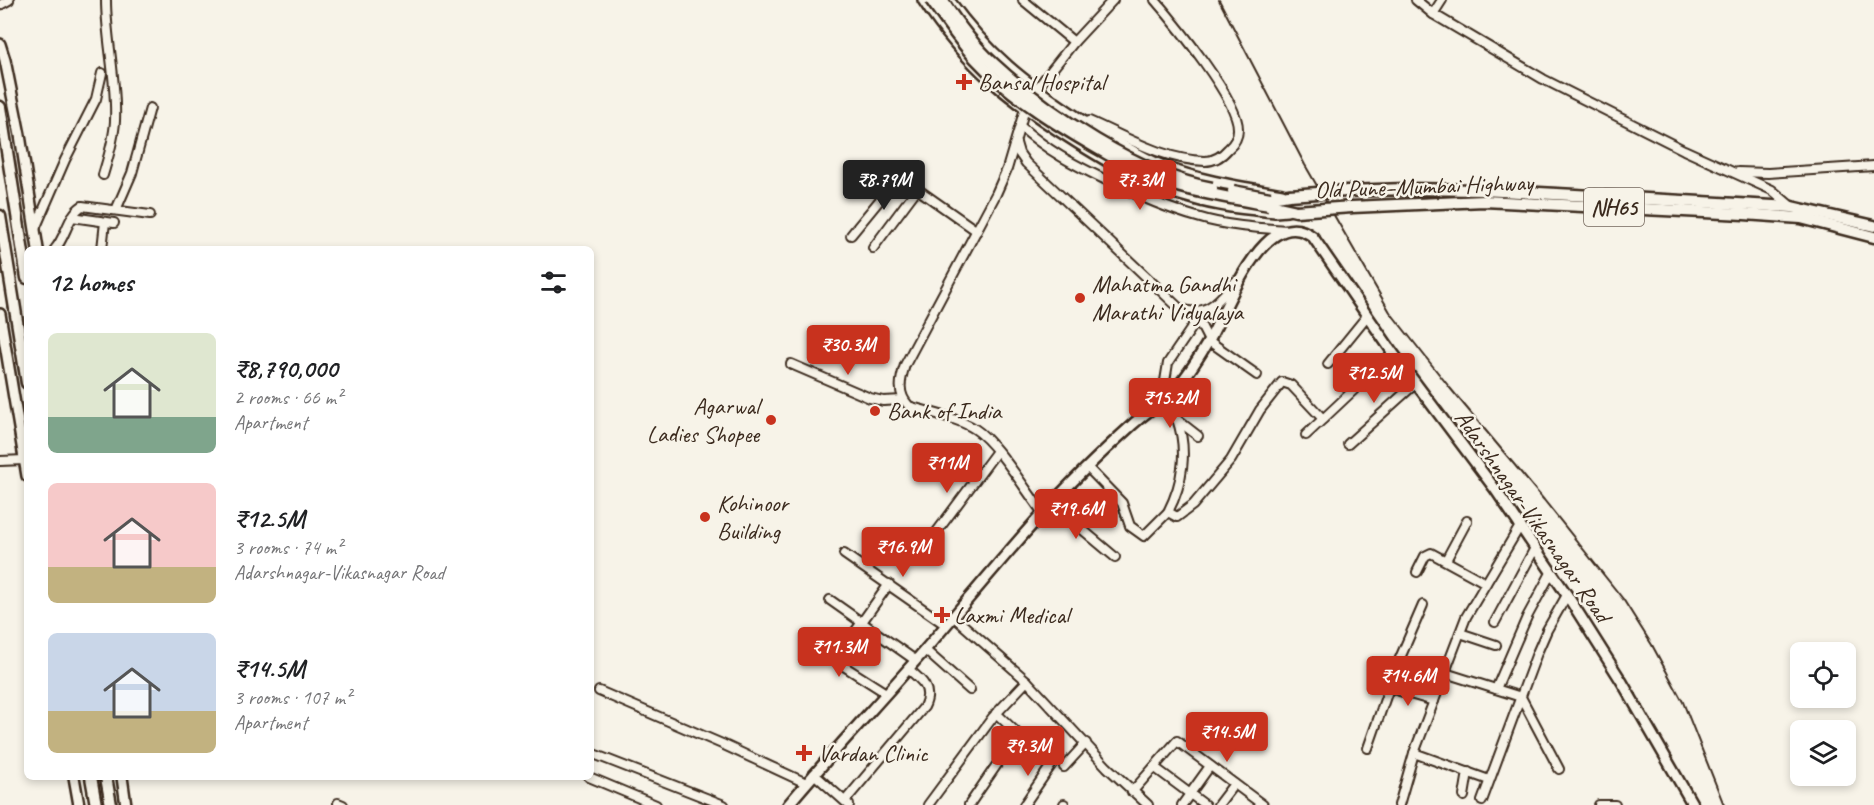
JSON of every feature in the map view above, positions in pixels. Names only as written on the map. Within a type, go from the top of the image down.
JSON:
[{"type":"highway","name":"NH65","points":[[931,0],[977,60],[1036,108],[1093,146],[1150,177],[1175,185],[1269,202],[1289,195]]},
{"type":"highway","name":"NH65","points":[[942,0],[967,36],[994,64],[1053,110],[1083,130],[1163,173],[1296,211]]},
{"type":"highway","points":[[0,107],[24,259]]},
{"type":"highway","name":"Old Pune–Mumbai Highway","points":[[1289,195],[1347,191],[1428,190],[1585,195],[1792,207],[1874,225]]},
{"type":"highway","name":"Old Pune–Mumbai Highway","points":[[1296,211],[1484,201],[1801,218],[1874,237]]},
{"type":"highway","points":[[0,216],[24,364]]},
{"type":"highway","points":[[92,780],[96,805]]},
{"type":"highway","points":[[107,780],[111,805]]},
{"type":"main road","points":[[923,0],[953,44],[970,62],[1024,108],[1114,166],[1156,187],[1195,200],[1275,212],[1296,211]]},
{"type":"main road","points":[[949,0],[982,42],[1004,64],[1036,90],[1114,141],[1163,166],[1199,177],[1289,195]]},
{"type":"main road","points":[[0,44],[14,103],[38,246]]},
{"type":"main road","points":[[788,805],[1043,513],[1120,436],[1177,387],[1209,341],[1239,278],[1258,252],[1274,238],[1288,230]]},
{"type":"main road","name":"Adarshnagar-Vikasnagar Road","points":[[1288,230],[1306,231],[1313,237],[1393,353],[1495,489],[1567,595],[1657,740],[1693,805]]},
{"type":"main road","points":[[0,314],[24,454]]},
{"type":"main road","points":[[75,780],[79,805]]},
{"type":"main road","points":[[122,780],[126,805]]},
{"type":"street","points":[[0,5],[9,0]]},
{"type":"street","points":[[102,176],[115,121],[106,0]]},
{"type":"street","points":[[1023,0],[1074,42]]},
{"type":"street","points":[[1043,513],[988,439],[974,428],[909,406],[903,400],[900,392],[901,377],[905,365],[996,194],[1016,142],[1024,108],[1074,42],[1113,0]]},
{"type":"street","points":[[1073,114],[1147,147],[1193,160],[1208,161],[1219,157],[1232,145],[1238,129],[1233,105],[1155,0]]},
{"type":"street","points":[[1416,0],[1433,14],[1543,79],[1772,190],[1801,218]]},
{"type":"street","points":[[1433,14],[1442,0]]},
{"type":"street","points":[[35,229],[65,160],[96,99],[102,73]]},
{"type":"street","points":[[116,210],[132,173],[150,108]]},
{"type":"street","points":[[1020,126],[1042,146],[1060,158],[1145,199],[1231,225],[1288,230]]},
{"type":"street","points":[[1016,142],[1019,153],[1026,163],[1171,301],[1187,311],[1194,312],[1215,303],[1239,278]]},
{"type":"street","points":[[1731,171],[1768,173],[1874,166]]},
{"type":"street","points":[[851,235],[897,179],[903,179],[977,231]]},
{"type":"street","points":[[873,248],[917,189]]},
{"type":"street","points":[[57,246],[72,217],[82,206],[150,215]]},
{"type":"street","points":[[72,217],[114,223]]},
{"type":"street","points":[[102,246],[105,222]]},
{"type":"street","points":[[1194,312],[1209,341],[1257,375]]},
{"type":"street","points":[[1194,312],[1193,326],[1168,363],[1159,401],[1198,436]]},
{"type":"street","points":[[1328,364],[1367,316]]},
{"type":"street","points":[[1306,435],[1393,353]]},
{"type":"street","points":[[791,364],[870,398],[884,401],[903,400]]},
{"type":"street","points":[[1168,512],[1178,517],[1193,505],[1231,460],[1260,410],[1282,382],[1291,385],[1323,419]]},
{"type":"street","points":[[1348,444],[1416,383]]},
{"type":"street","points":[[1088,468],[1122,503],[1131,526],[1144,536],[1168,512],[1180,482],[1183,470],[1181,430],[1177,419]]},
{"type":"street","points":[[921,553],[997,451]]},
{"type":"street","points":[[0,461],[24,460]]},
{"type":"street","points":[[1052,504],[1115,557]]},
{"type":"street","points":[[1446,560],[1467,521]]},
{"type":"street","points":[[1400,805],[1414,753],[1466,617],[1520,526]]},
{"type":"street","points":[[1495,622],[1535,548]]},
{"type":"street","points":[[1417,572],[1428,553],[1435,554],[1486,583]]},
{"type":"street","points":[[844,554],[946,625]]},
{"type":"street","points":[[1496,689],[1527,617],[1551,573]]},
{"type":"street","points":[[835,660],[889,584]]},
{"type":"street","points":[[1482,801],[1546,630],[1567,595]]},
{"type":"street","points":[[830,600],[915,660]]},
{"type":"street","points":[[1368,748],[1389,688],[1423,605]]},
{"type":"street","points":[[953,616],[1027,681],[1132,792],[1148,805]]},
{"type":"street","points":[[1460,633],[1496,645]]},
{"type":"street","points":[[806,642],[885,693]]},
{"type":"street","points":[[925,650],[970,690]]},
{"type":"street","points":[[814,774],[847,803],[928,699],[927,688],[922,680],[908,669]]},
{"type":"street","points":[[1445,673],[1521,697],[1559,769]]},
{"type":"street","points":[[928,805],[996,712],[1027,681]]},
{"type":"street","points":[[1389,688],[1434,701]]},
{"type":"street","points":[[599,691],[806,783]]},
{"type":"street","points":[[969,805],[1018,734],[996,712]]},
{"type":"street","points":[[1132,792],[1177,741],[1263,805]]},
{"type":"street","points":[[1064,767],[1086,743]]},
{"type":"street","points":[[1414,753],[1489,780]]},
{"type":"street","points":[[594,754],[724,805]]},
{"type":"street","points":[[1024,805],[1052,764]]},
{"type":"street","points":[[1182,805],[1210,766]]},
{"type":"street","points":[[1154,767],[1205,805]]},
{"type":"street","points":[[1464,796],[1468,772]]},
{"type":"street","points":[[594,779],[656,805]]},
{"type":"street","points":[[1218,805],[1234,784]]},
{"type":"street","points":[[1599,805],[1615,805]]},
{"type":"railway","points":[[1219,0],[1305,165],[1390,312],[1623,599],[1652,645],[1683,702],[1724,805]]},
{"type":"place","name":"Bansal Hospital","points":[[964,82]]},
{"type":"place","name":"Mahatma Gandhi Marathi Vidyalaya","points":[[1080,298]]},
{"type":"place","name":"Bank of India","points":[[875,411]]},
{"type":"place","name":"Agarwal Ladies Shopee","points":[[771,420]]},
{"type":"place","name":"Kohinoor Building","points":[[705,517]]},
{"type":"place","name":"Laxmi Medical","points":[[942,615]]},
{"type":"place","name":"Vardan Clinic","points":[[804,753]]}]
